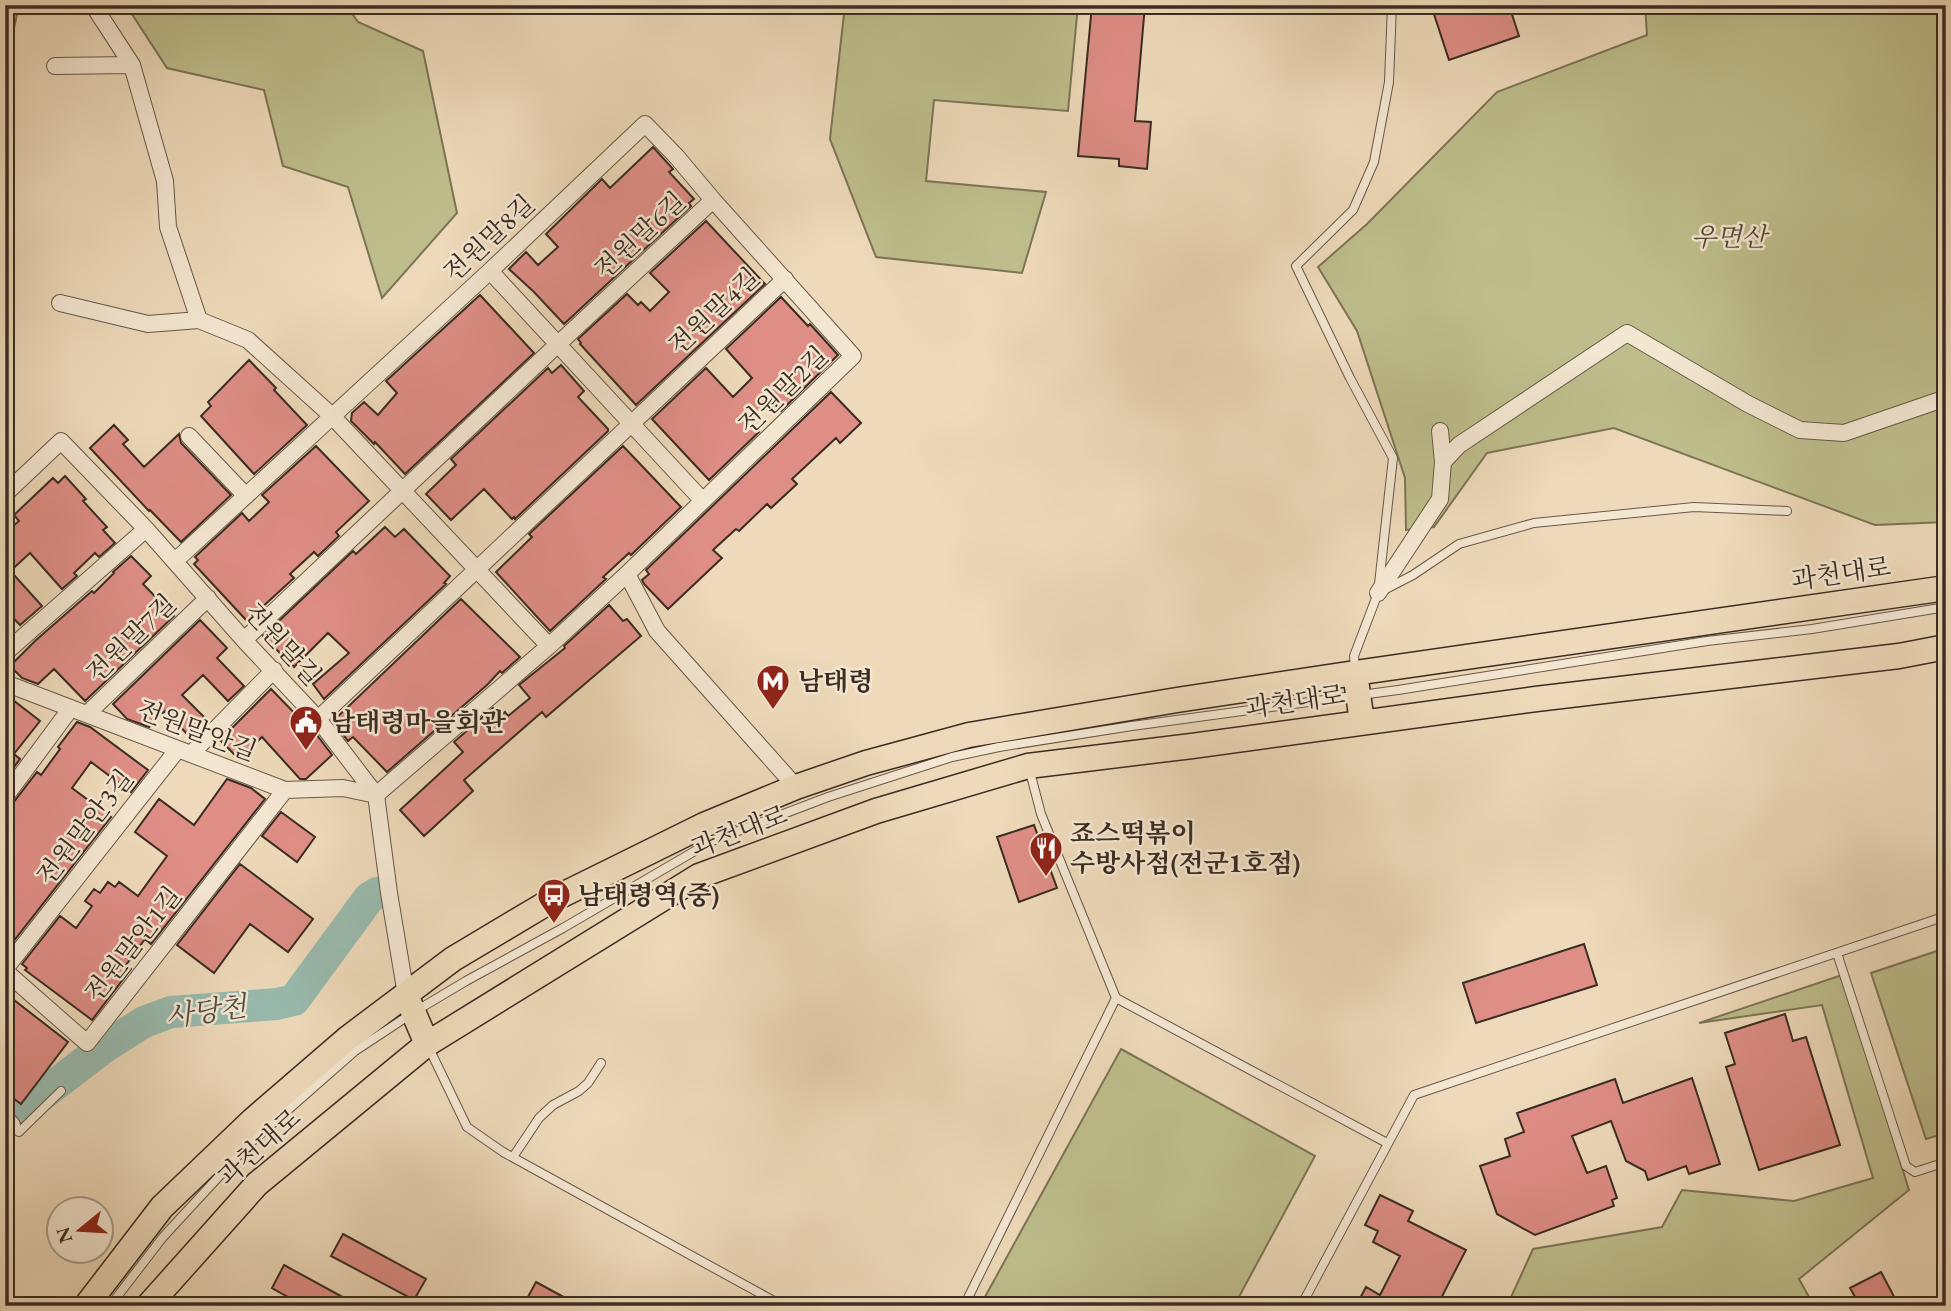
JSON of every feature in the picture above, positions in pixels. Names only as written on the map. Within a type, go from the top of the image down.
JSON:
[{"type":"main road","name":"과천대로","points":[[86,1306],[162,1207],[253,1120],[348,1038],[410,1003],[453,959],[552,900],[704,825],[796,787],[866,763],[969,735],[1177,700],[1357,684],[1946,588]]},
{"type":"main road","name":"과천대로","points":[[148,1306],[257,1184],[427,1044],[699,876],[876,811],[1028,766],[1933,652]]},
{"type":"main road","points":[[1357,684],[1362,722]]},
{"type":"main road","points":[[410,1003],[427,1044]]},
{"type":"street","points":[[93,5],[132,65],[165,181],[168,227],[199,320]]},
{"type":"street","points":[[55,66],[132,65]]},
{"type":"street","name":"전원말8길","points":[[175,561],[490,271],[645,124],[676,156]]},
{"type":"street","name":"전원말6길","points":[[244,639],[713,200],[676,156]]},
{"type":"street","name":"전원말4길","points":[[318,719],[785,279],[713,200]]},
{"type":"street","points":[[490,271],[703,501]]},
{"type":"street","name":"전원말2길","points":[[376,795],[549,646],[853,356],[785,279]]},
{"type":"street","points":[[60,303],[148,324],[199,320],[248,340],[332,416],[549,646]]},
{"type":"street","points":[[1443,462],[1459,445],[1627,333],[1748,404],[1800,430],[1844,433],[1946,398]]},
{"type":"street","points":[[1378,593],[1440,499],[1443,462],[1440,431]]},
{"type":"street","points":[[189,436],[246,496]]},
{"type":"street","name":"전원말길","points":[[5,494],[61,441],[146,529],[318,719],[376,795],[389,893],[410,1003]]},
{"type":"street","points":[[5,653],[146,529]]},
{"type":"street","name":"과천대로","points":[[627,574],[657,631],[796,787]]},
{"type":"street","name":"전원말7길","points":[[87,714],[208,598]]},
{"type":"street","name":"전원말안3길","points":[[5,970],[185,752],[274,670]]},
{"type":"street","name":"전원말안길","points":[[5,682],[285,790],[343,788],[376,795]]},
{"type":"street","points":[[5,797],[71,708]]},
{"type":"street","name":"전원말안1길","points":[[5,970],[87,1043],[285,790]]},
{"type":"lane","points":[[1357,684],[1354,656],[1378,593],[1393,458],[1350,379],[1296,266],[1353,210],[1374,162],[1389,82],[1392,5]]},
{"type":"lane","points":[[1378,593],[1413,575],[1460,544],[1534,523],[1693,507],[1787,511]]},
{"type":"lane","points":[[110,1306],[163,1237],[248,1144],[410,1003],[467,981],[564,928],[712,841],[828,797],[952,757],[999,747],[1357,684],[1398,690],[1707,641],[1824,627],[1946,607]]},
{"type":"lane","points":[[1028,766],[1041,814],[1116,998],[1387,1143]]},
{"type":"lane","points":[[1301,1306],[1414,1095],[1946,916]]},
{"type":"lane","points":[[1837,953],[1906,1166],[1915,1172],[1946,1162]]},
{"type":"lane","points":[[964,1306],[1116,998]]},
{"type":"lane","points":[[427,1044],[467,1127],[513,1157],[783,1306]]},
{"type":"lane","points":[[513,1157],[539,1118],[553,1105],[579,1091],[588,1083],[601,1063]]},
{"type":"lane","points":[[7,1124],[19,1132],[61,1091]]},
{"type":"green space","points":[[5,5],[19,5],[5,70]]},
{"type":"green space","points":[[126,5],[346,5],[358,22],[423,51],[457,213],[382,298],[348,187],[283,166],[264,90],[167,68]]},
{"type":"green space","points":[[845,5],[1078,5],[1068,111],[934,100],[926,181],[1046,192],[1022,273],[876,257],[830,139]]},
{"type":"green space","name":"우면산","points":[[1645,5],[1946,5],[1946,522],[1875,525],[1614,428],[1487,453],[1434,527],[1406,530],[1405,478],[1357,331],[1318,267],[1367,224],[1497,92],[1647,35]]},
{"type":"green space","points":[[1946,948],[1946,1133],[1926,1139],[1871,973]]},
{"type":"green space","points":[[1842,975],[1909,1190],[1799,1279],[1814,1306],[1507,1306],[1533,1249],[1662,1227],[1682,1190],[1794,1201],[1873,1178],[1822,1005],[1699,1023]]},
{"type":"green space","points":[[1121,1049],[1315,1156],[1234,1306],[980,1306]]},
{"type":"building","points":[[1092,5],[1145,5],[1135,121],[1151,122],[1147,169],[1119,166],[1119,159],[1078,156]]},
{"type":"building","points":[[1431,5],[1509,5],[1519,36],[1449,60]]},
{"type":"building","points":[[653,147],[673,169],[669,172],[694,199],[689,203],[691,206],[564,324],[509,269],[526,252],[538,265],[558,247],[546,234],[602,179],[610,188]]},
{"type":"building","points":[[706,221],[765,284],[636,405],[578,339],[627,294],[638,305],[641,302],[650,311],[669,292],[650,273]]},
{"type":"building","points":[[480,295],[534,353],[405,474],[351,421],[352,413],[364,402],[378,415],[397,393],[386,381]]},
{"type":"building","points":[[781,297],[838,355],[781,411],[772,401],[750,421],[759,432],[709,480],[652,419],[706,368],[733,397],[752,378],[726,349]]},
{"type":"building","points":[[249,360],[307,425],[254,474],[201,416],[211,406],[208,402]]},
{"type":"building","points":[[561,365],[584,391],[578,397],[608,431],[515,519],[484,489],[451,520],[426,494],[456,465],[451,459],[548,368],[552,373]]},
{"type":"building","points":[[831,392],[861,423],[840,443],[836,438],[792,479],[797,484],[771,508],[767,504],[739,531],[736,529],[713,550],[722,558],[668,609],[644,584],[642,580],[649,574],[646,570]]},
{"type":"building","points":[[114,425],[128,440],[123,444],[144,467],[179,434],[181,443],[231,495],[181,542],[90,448]]},
{"type":"building","points":[[316,446],[369,501],[336,532],[339,536],[318,556],[314,552],[290,574],[294,578],[247,621],[194,564],[198,560],[195,557],[242,513],[249,521],[269,502],[262,495]]},
{"type":"building","points":[[623,446],[681,507],[631,555],[629,553],[603,577],[606,579],[550,631],[496,572],[532,537],[529,534]]},
{"type":"building","points":[[65,476],[107,527],[103,530],[115,543],[99,557],[95,553],[74,573],[77,576],[62,589],[30,553],[5,576],[5,533],[19,521],[14,515],[53,478],[58,483]]},
{"type":"building","points":[[385,527],[395,537],[404,529],[450,576],[444,583],[446,584],[324,699],[313,684],[349,653],[328,633],[294,667],[263,636],[353,551],[356,554]]},
{"type":"building","points":[[131,556],[151,576],[143,584],[174,616],[85,701],[54,669],[38,684],[22,678],[10,666],[92,591],[94,593]]},
{"type":"building","points":[[14,575],[42,606],[20,625],[5,609],[5,583]]},
{"type":"building","points":[[461,599],[520,657],[502,673],[500,671],[387,772],[353,737],[348,741],[333,721]]},
{"type":"building","points":[[609,605],[623,621],[627,619],[641,636],[546,717],[542,712],[464,780],[473,791],[424,836],[400,810],[463,752],[454,742],[493,708],[500,716],[505,712],[508,716],[530,698],[519,685],[565,648],[564,646]]},
{"type":"building","points":[[200,620],[227,648],[217,658],[244,686],[228,701],[203,675],[182,695],[208,721],[191,738],[165,711],[149,727],[127,719],[113,704]]},
{"type":"building","points":[[271,689],[310,726],[332,755],[306,779],[300,779],[262,737],[239,759],[220,740]]},
{"type":"building","points":[[13,700],[40,721],[14,754],[20,759],[5,779],[5,710]]},
{"type":"building","points":[[77,722],[90,727],[148,770],[131,792],[91,762],[72,788],[111,817],[5,952],[5,807],[13,803],[37,772],[41,775]]},
{"type":"building","points":[[227,779],[251,788],[265,799],[151,944],[145,939],[126,965],[131,969],[92,1020],[25,970],[27,968],[22,964],[60,916],[76,928],[92,906],[85,901],[94,889],[100,893],[108,882],[115,887],[119,882],[138,896],[167,856],[135,832],[159,799],[194,825]]},
{"type":"building","points":[[281,812],[315,837],[297,862],[262,836]]},
{"type":"building","points":[[1034,825],[1057,888],[1019,902],[997,837]]},
{"type":"building","points":[[240,864],[313,919],[288,952],[250,924],[214,973],[177,945]]},
{"type":"building","points":[[1584,944],[1597,985],[1476,1023],[1463,983]]},
{"type":"building","points":[[5,993],[68,1042],[21,1104],[5,1092]]},
{"type":"building","points":[[1785,1014],[1793,1041],[1806,1037],[1840,1145],[1759,1170],[1726,1067],[1735,1064],[1725,1033]]},
{"type":"building","points":[[1692,1078],[1720,1164],[1689,1174],[1686,1166],[1648,1180],[1645,1171],[1626,1161],[1611,1121],[1572,1136],[1587,1173],[1606,1166],[1617,1198],[1612,1200],[1614,1206],[1535,1235],[1497,1214],[1480,1166],[1510,1156],[1505,1139],[1524,1132],[1517,1113],[1615,1079],[1623,1103]]},
{"type":"building","points":[[1380,1195],[1413,1211],[1408,1221],[1466,1250],[1437,1306],[1356,1306],[1366,1287],[1380,1295],[1400,1256],[1373,1242],[1378,1231],[1365,1225]]},
{"type":"building","points":[[343,1234],[426,1279],[414,1300],[331,1256]]},
{"type":"building","points":[[284,1265],[359,1306],[304,1306],[272,1288]]},
{"type":"building","points":[[1881,1272],[1899,1306],[1860,1306],[1850,1288]]},
{"type":"building","points":[[536,1282],[580,1306],[523,1306]]},
{"type":"waterway","name":"사당천","points":[[13,1117],[103,1048],[144,1022],[171,1012],[277,1004],[294,1000],[369,898],[377,893]]},
{"type":"place","name":"남태령","points":[[773,711]]},
{"type":"place","name":"남태령마을회관","points":[[306,752]]},
{"type":"place","name":"죠스떡볶이 수방사점(전군1호점)","points":[[1046,878]]},
{"type":"place","name":"남태령역(중)","points":[[554,925]]}]
